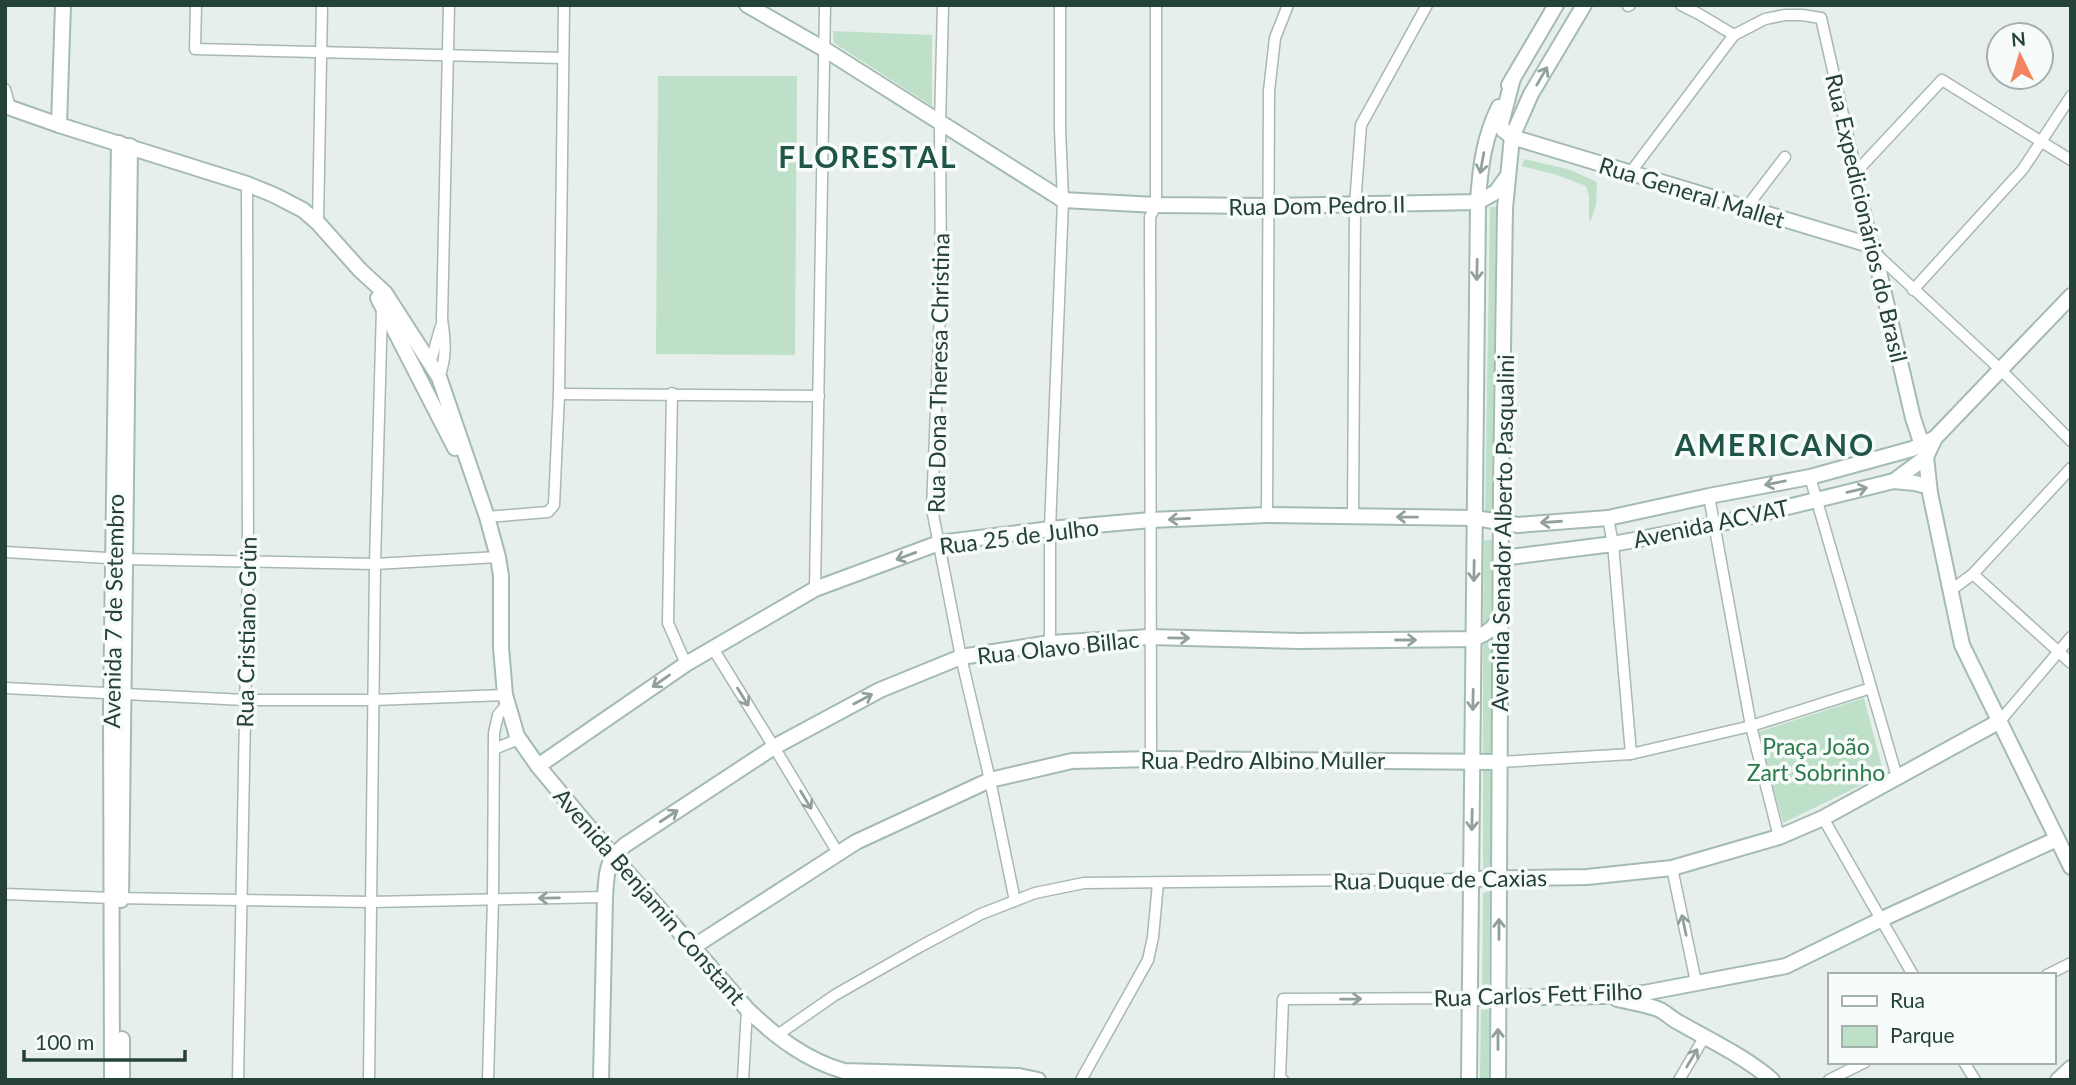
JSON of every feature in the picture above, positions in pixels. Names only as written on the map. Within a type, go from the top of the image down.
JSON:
[{"type":"street","points":[[59,125],[63,5]]},
{"type":"street","points":[[196,5],[195,49],[563,58]]},
{"type":"street","points":[[318,223],[322,5]]},
{"type":"street","points":[[435,371],[444,364],[445,356],[442,319],[449,5]]},
{"type":"street","points":[[487,517],[548,512],[552,509],[559,394],[564,5]]},
{"type":"street","points":[[747,5],[824,49],[1063,200]]},
{"type":"street","points":[[815,589],[825,5]]},
{"type":"street","name":"Rua Dona Theresa Christina","points":[[943,5],[940,124],[941,288],[932,509],[961,657],[1015,901]]},
{"type":"street","points":[[1050,643],[1050,529],[1063,200],[1060,5]]},
{"type":"street","points":[[1151,759],[1150,217],[1156,205],[1156,5]]},
{"type":"street","points":[[1267,515],[1269,91],[1275,38],[1288,5]]},
{"type":"street","points":[[1353,517],[1355,205],[1360,125],[1427,5]]},
{"type":"street","name":"Avenida Senador Alberto Pasqualini","points":[[1498,1080],[1505,208],[1512,137],[1531,94],[1584,5]]},
{"type":"street","points":[[1630,173],[1734,35],[1681,5]]},
{"type":"street","points":[[1550,8],[1560,22],[1556,51]]},
{"type":"street","name":"Avenida Senador Alberto Pasqualini","points":[[1469,1080],[1480,167],[1490,125],[1550,8]]},
{"type":"street","name":"Rua Expedicionários do Brasil","points":[[1734,35],[1775,17],[1801,15],[1821,18],[1922,451],[1962,645],[2071,867]]},
{"type":"street","points":[[1512,137],[1503,130],[1501,124],[1513,78]]},
{"type":"street","points":[[1856,172],[1942,80],[2071,160]]},
{"type":"street","points":[[5,89],[8,107]]},
{"type":"street","points":[[1913,290],[2023,169],[2071,96]]},
{"type":"street","name":"Avenida Benjamin Constant","points":[[8,107],[247,184],[284,200],[318,223],[360,270],[435,371],[487,517],[501,576],[501,647],[506,700],[519,739],[613,856],[747,1009],[776,1036],[804,1055],[844,1071],[881,1076],[1019,1076],[1038,1080]]},
{"type":"street","name":"Rua General Mallet","points":[[1512,137],[1873,249]]},
{"type":"street","name":"Avenida 7 de Setembro","points":[[122,1080],[117,996],[116,898],[125,145]]},
{"type":"street","points":[[1746,208],[1786,156]]},
{"type":"street","points":[[1478,202],[1496,192],[1503,184],[1508,171]]},
{"type":"street","name":"Rua Cristiano Grün","points":[[238,1080],[248,562],[247,184]]},
{"type":"street","name":"Rua Dom Pedro II","points":[[1063,200],[1156,205],[1269,206],[1478,202]]},
{"type":"street","points":[[1873,249],[1913,290],[2000,369],[2071,441]]},
{"type":"street","points":[[1922,451],[2071,296]]},
{"type":"street","points":[[369,1080],[375,564],[383,299]]},
{"type":"street","name":"Avenida Benjamin Constant","points":[[383,299],[477,489]]},
{"type":"street","points":[[421,380],[431,384],[442,319]]},
{"type":"street","points":[[672,393],[668,623],[685,664]]},
{"type":"street","points":[[559,394],[818,396]]},
{"type":"street","name":"Avenida ACVAT","points":[[1475,518],[1518,525],[1608,518],[1811,477],[1922,451]]},
{"type":"street","name":"Avenida ACVAT","points":[[1502,558],[1613,544],[1714,525],[1894,481],[1922,451]]},
{"type":"street","points":[[1950,591],[1972,574],[2071,468]]},
{"type":"street","points":[[1811,477],[1897,777]]},
{"type":"street","points":[[1894,481],[1915,483],[1928,490]]},
{"type":"street","points":[[1709,496],[1751,726],[1779,837]]},
{"type":"street","name":"Rua 25 de Julho","points":[[538,766],[685,664],[815,589],[939,543],[1151,520],[1267,515],[1475,518]]},
{"type":"street","points":[[1608,518],[1613,544],[1631,754]]},
{"type":"street","points":[[5,552],[119,559],[375,564],[498,557]]},
{"type":"street","points":[[1972,574],[2071,663]]},
{"type":"street","points":[[1474,639],[1495,627],[1501,614]]},
{"type":"street","name":"Rua Olavo Billac","points":[[613,856],[625,845],[775,747],[880,690],[961,657],[1050,643],[1150,637],[1474,639]]},
{"type":"street","name":"Rua Duque de Caxias","points":[[776,1036],[835,995],[981,914],[1035,893],[1084,883],[1587,877],[1672,868],[1779,837],[1823,818],[2000,722],[2071,637]]},
{"type":"street","points":[[712,647],[838,853]]},
{"type":"street","points":[[5,688],[245,700],[506,700],[498,715],[494,733],[488,1080]]},
{"type":"street","name":"Rua Pedro Albino Muller","points":[[693,947],[856,842],[990,780],[1072,761],[1151,759],[1500,762],[1631,754],[1751,726],[1871,688]]},
{"type":"street","points":[[494,749],[519,739]]},
{"type":"street","points":[[1823,818],[1912,973]]},
{"type":"street","points":[[1653,1000],[1677,986],[1786,966],[2057,839]]},
{"type":"street","points":[[601,1080],[605,897],[607,873],[613,856]]},
{"type":"street","points":[[1672,868],[1696,982]]},
{"type":"street","points":[[1081,1080],[1148,960],[1158,883]]},
{"type":"street","points":[[5,894],[371,902],[605,897]]},
{"type":"street","points":[[2051,973],[2071,963]]},
{"type":"street","name":"Avenida 7 de Setembro","points":[[112,1080],[117,996]]},
{"type":"street","name":"Rua Carlos Fett Filho","points":[[1283,1080],[1280,1078],[1283,999],[1604,996],[1653,1000],[1676,1021],[1755,1065],[1772,1080]]},
{"type":"street","points":[[743,1080],[747,1009]]},
{"type":"street","points":[[1679,1080],[1705,1036]]},
{"type":"street","points":[[1829,1080],[1861,1064]]},
{"type":"street","points":[[1965,1064],[1975,1080]]},
{"type":"street","points":[[2057,1080],[2071,1068]]},
{"type":"green space","points":[[833,31],[932,35],[932,106],[834,43]]},
{"type":"green space","points":[[658,76],[797,76],[795,355],[656,354]]},
{"type":"green space","points":[[1524,159],[1568,169],[1597,182],[1596,205],[1591,220],[1589,221],[1589,196],[1586,186],[1522,166]]},
{"type":"green space","points":[[1490,207],[1496,207],[1492,518],[1485,517]]},
{"type":"green space","points":[[1492,539],[1491,621],[1483,628],[1484,541]]},
{"type":"green space","points":[[1492,639],[1491,753],[1483,753],[1483,645]]},
{"type":"green space","name":"Praça João Zart Sobrinho","points":[[1864,698],[1884,774],[1783,823],[1758,732]]},
{"type":"green space","points":[[1483,769],[1491,769],[1491,872],[1483,872]]},
{"type":"green space","points":[[1490,891],[1489,990],[1482,995],[1483,893]]},
{"type":"green space","points":[[1490,1009],[1489,1080],[1480,1080],[1481,1010]]},
{"type":"district","name":"FLORESTAL","points":[[868,156]]},
{"type":"district","name":"AMERICANO","points":[[1775,444]]}]
